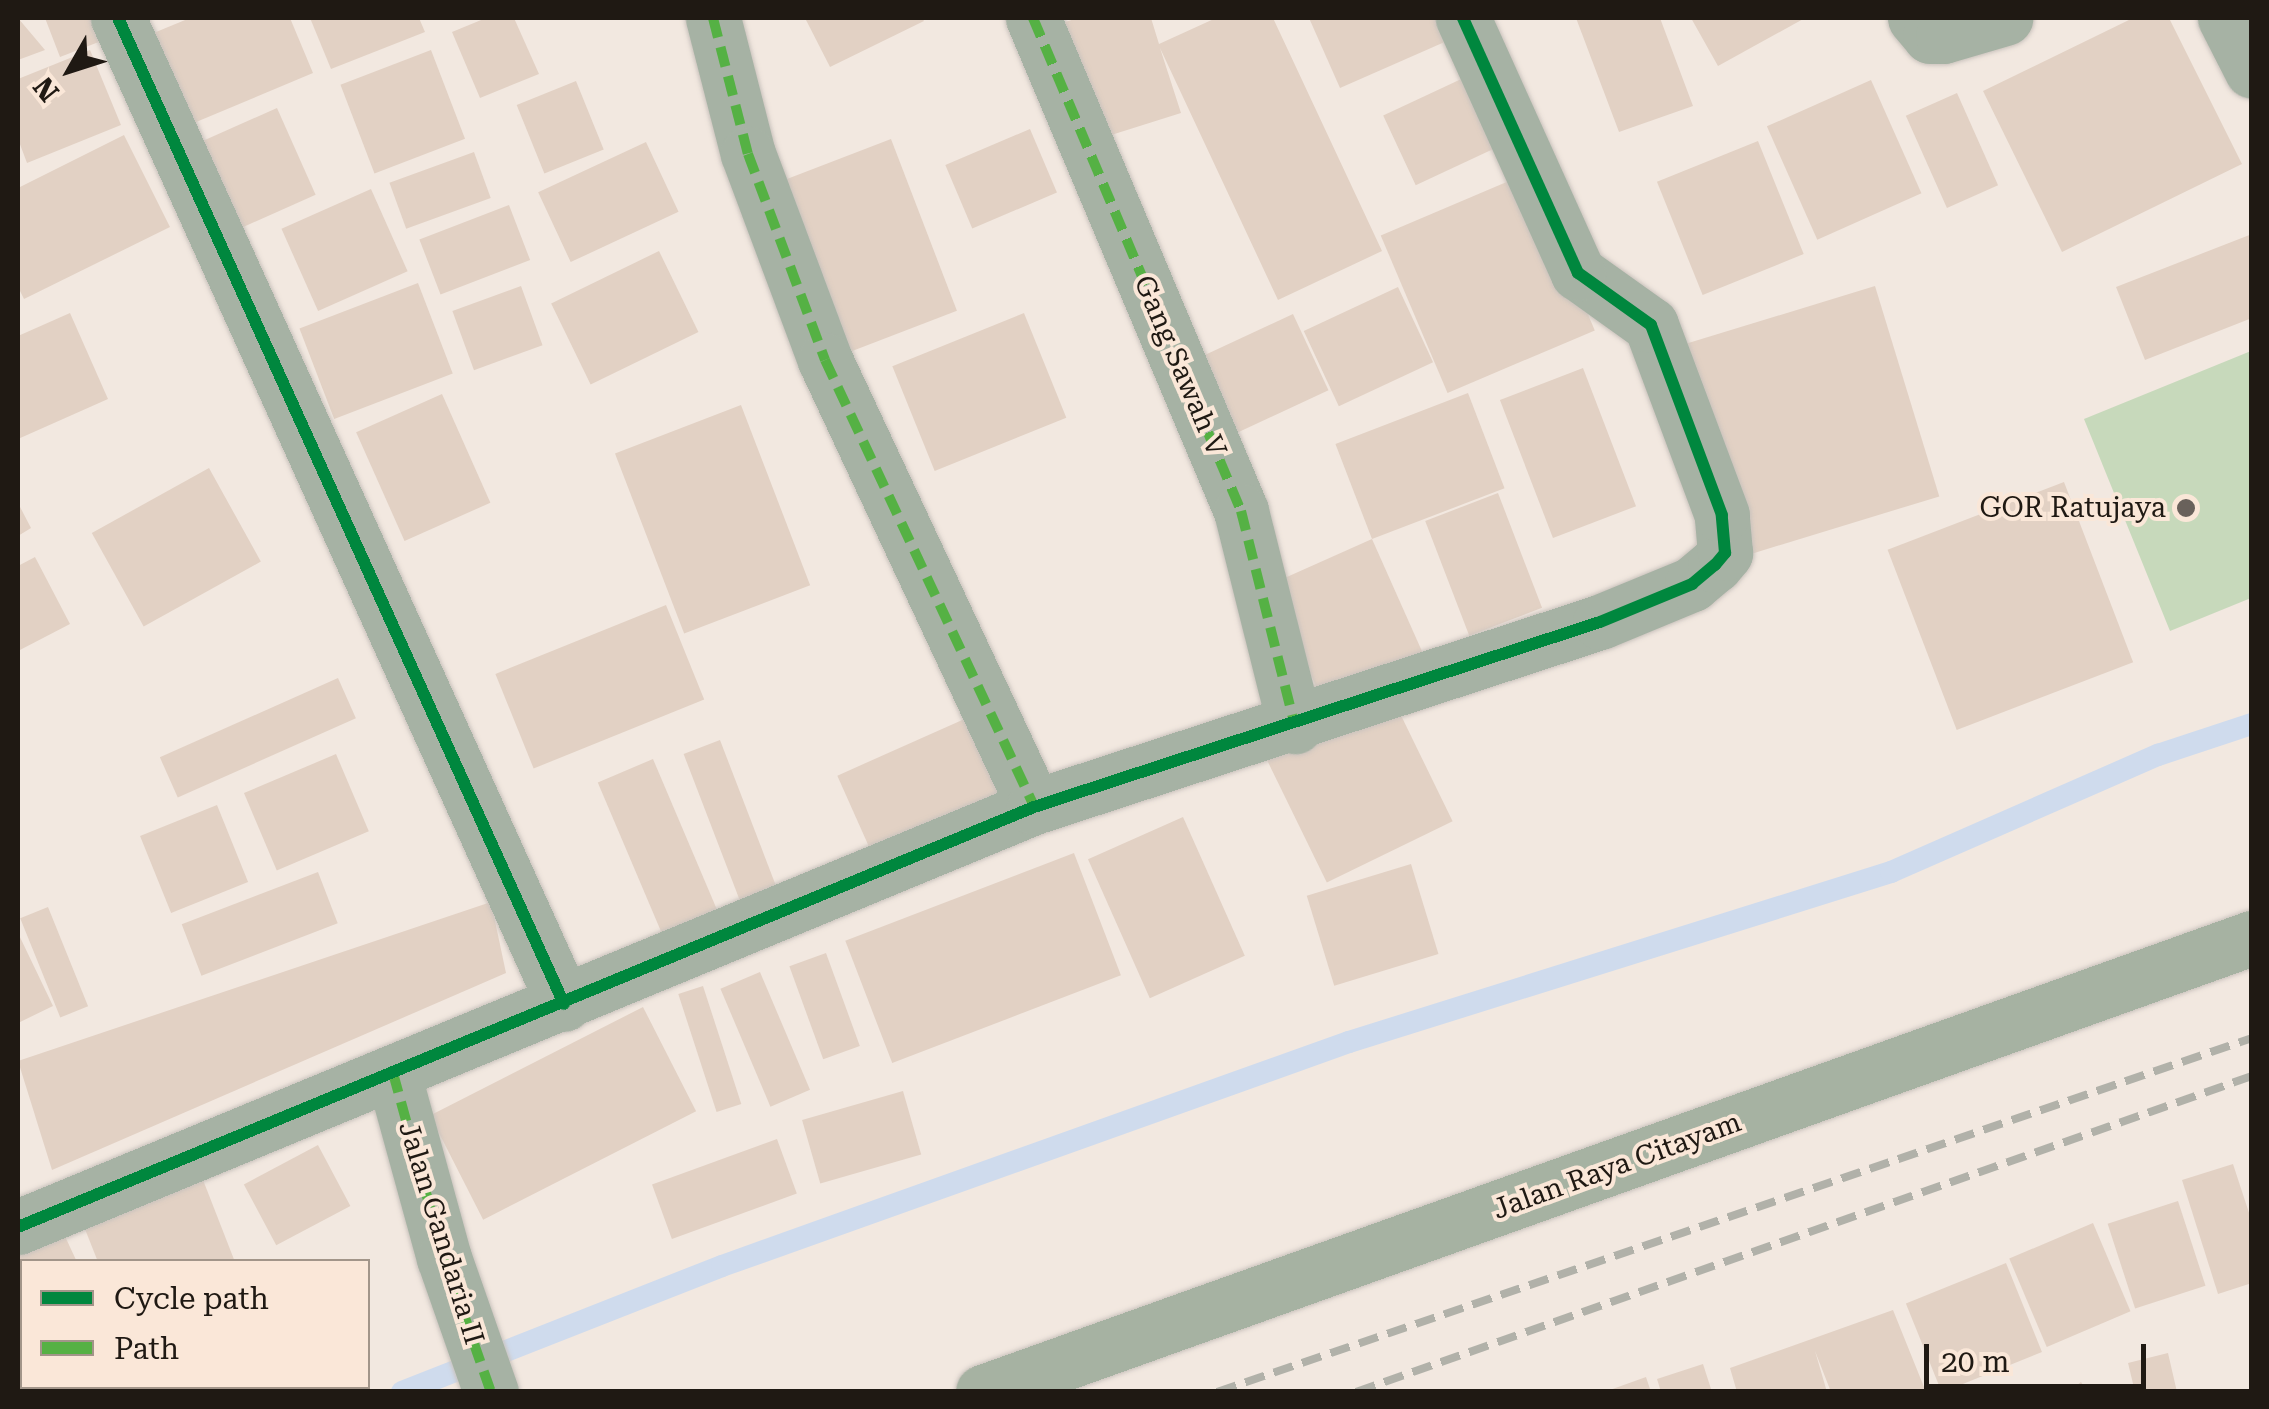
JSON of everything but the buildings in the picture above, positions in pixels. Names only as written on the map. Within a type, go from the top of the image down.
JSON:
[{"type":"main road","name":"Jalan Raya Citayam","points":[[982,1392],[2252,938]]},
{"type":"street","points":[[118,18],[564,1004]]},
{"type":"street","points":[[713,18],[748,154],[825,360],[1034,808]]},
{"type":"street","name":"Gang Sawah V","points":[[1033,18],[1241,511],[1295,726]]},
{"type":"street","points":[[18,1227],[1034,808],[1295,726],[1600,622],[1692,584],[1724,553],[1722,515],[1651,325],[1578,273],[1463,18]]},
{"type":"street","points":[[1915,18],[1930,36],[1943,36],[2005,18]]},
{"type":"street","points":[[2225,18],[2252,71]]},
{"type":"street","name":"Jalan Gandaria II","points":[[393,1074],[463,1311],[492,1392]]},
{"type":"green space","name":"GOR Ratujaya","points":[[2251,351],[2251,598],[2170,631],[2084,419]]},
{"type":"waterway","points":[[402,1392],[722,1266],[1349,1042],[1891,872],[2158,755],[2252,724]]},
{"type":"railway","points":[[1217,1392],[2252,1038]]},
{"type":"railway","points":[[1356,1392],[2252,1076]]},
{"type":"marked path","points":[[713,18],[748,154],[825,360],[1034,807]]},
{"type":"marked path","points":[[1033,18],[1241,511],[1295,726]]},
{"type":"marked path","points":[[393,1073],[444,1258],[491,1392]]},
{"type":"cycle path","points":[[118,18],[564,1004]]},
{"type":"cycle path","points":[[18,1227],[1034,807],[1600,622],[1692,584],[1715,565],[1725,553],[1722,515],[1651,325],[1578,273],[1463,18]]},
{"type":"place","name":"GOR Ratujaya","points":[[2186,508]]}]
